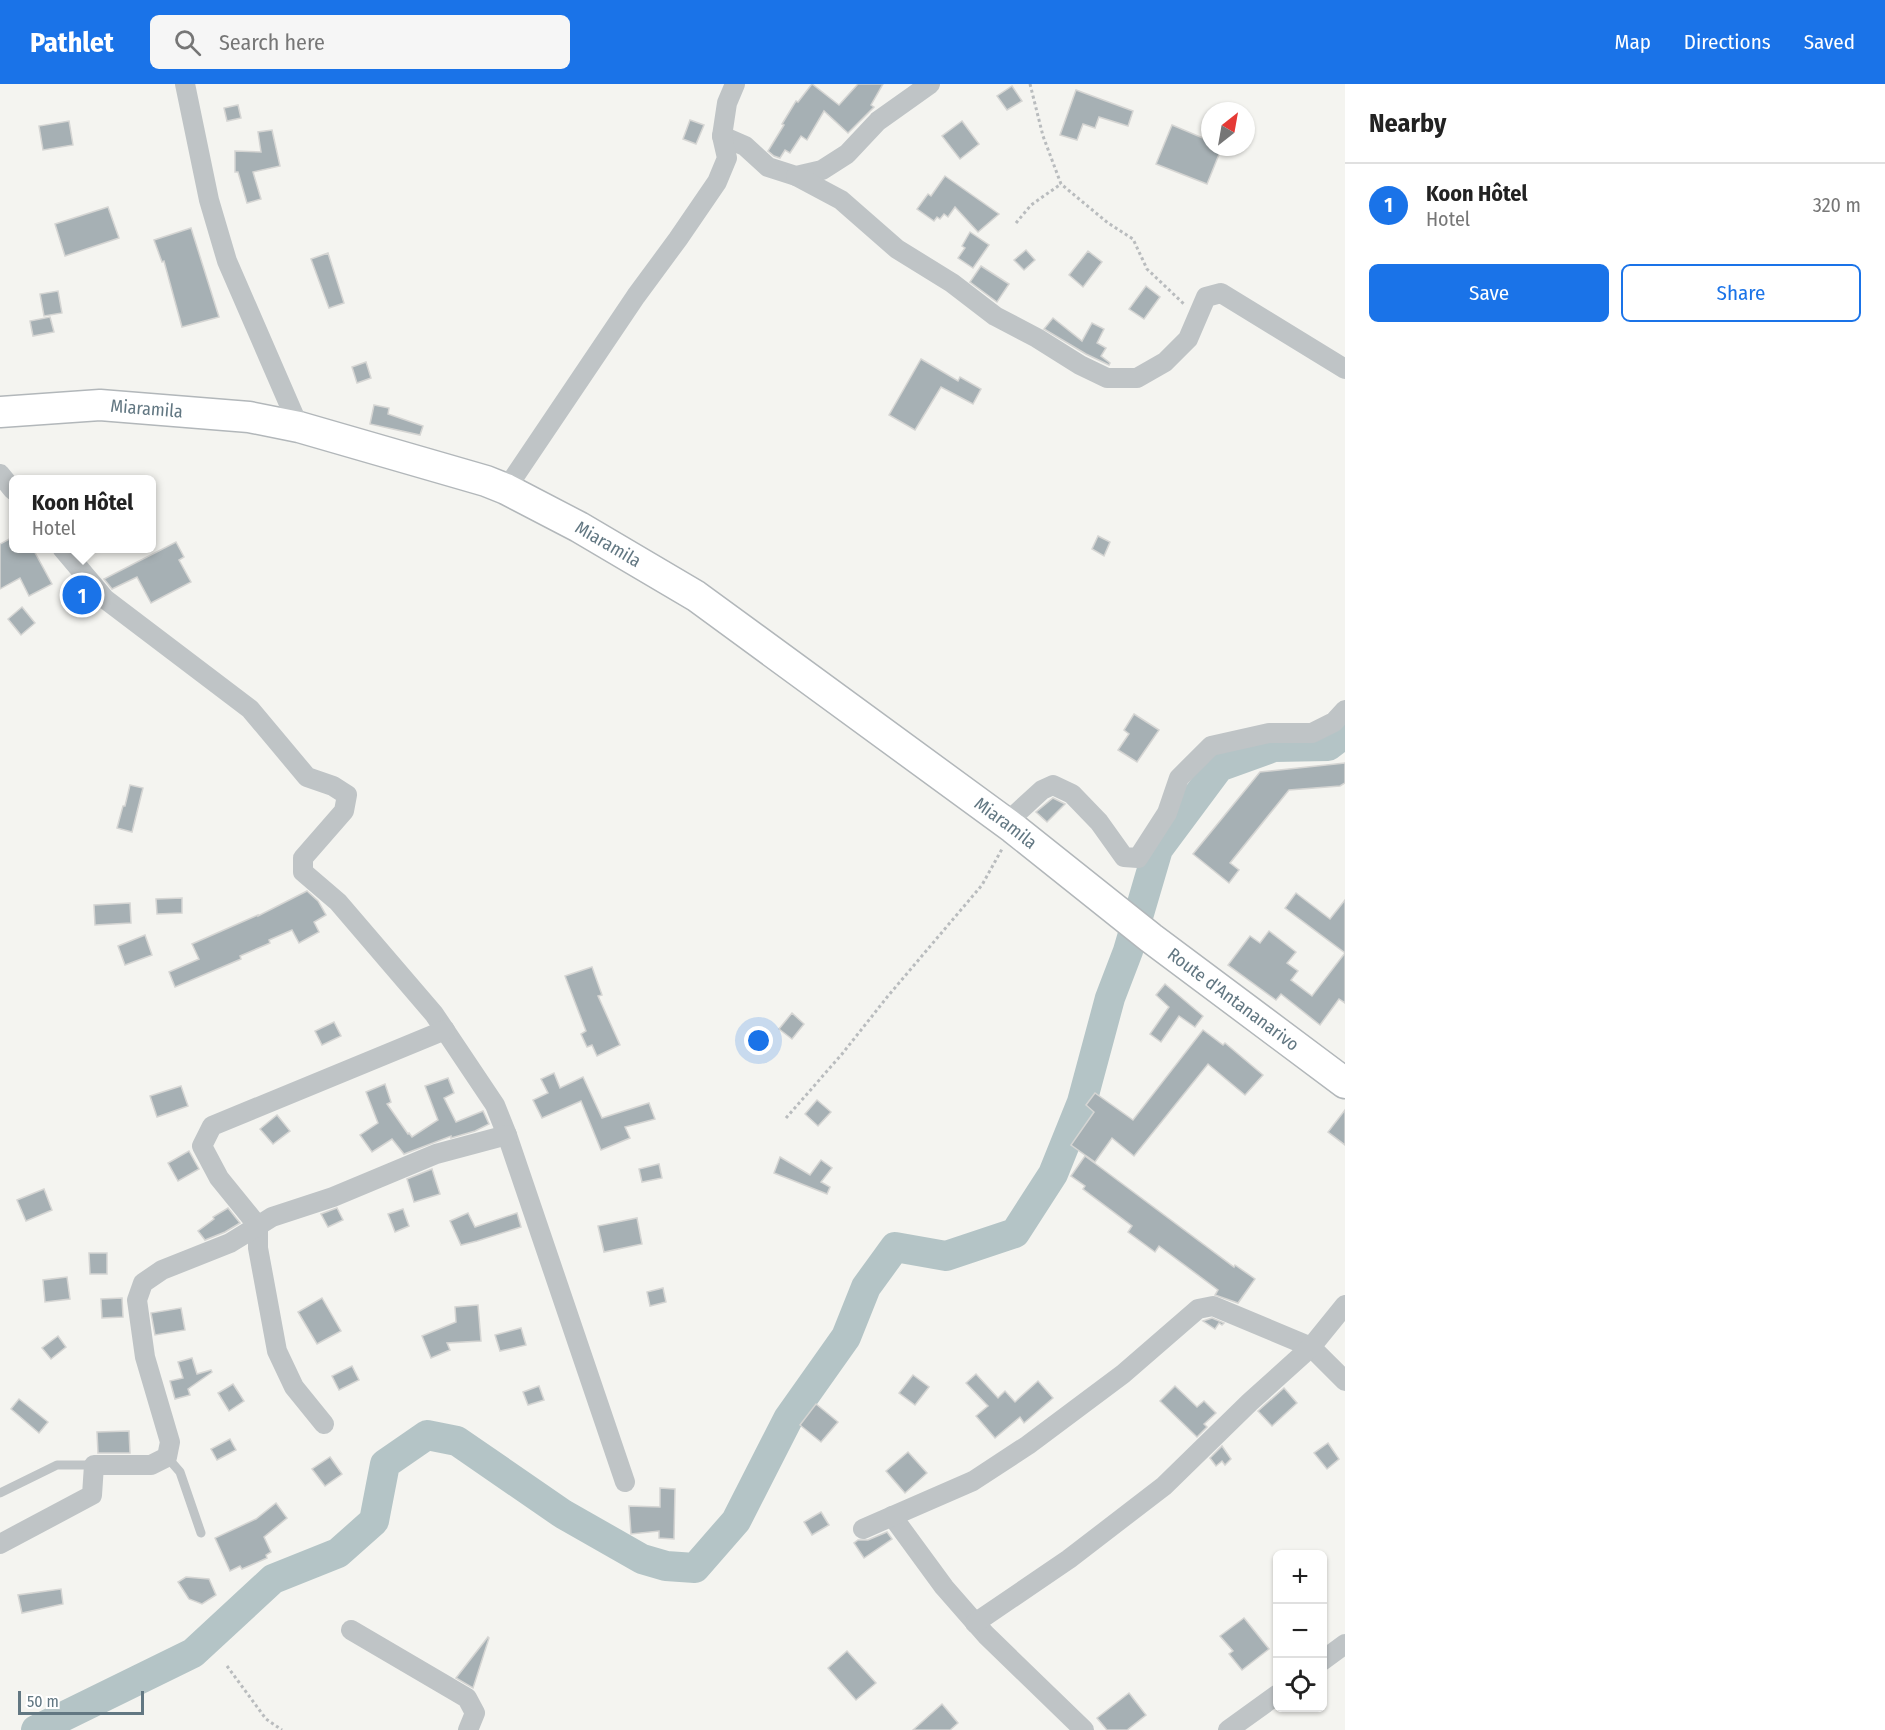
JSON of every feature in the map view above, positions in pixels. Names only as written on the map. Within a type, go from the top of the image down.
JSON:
[{"type":"main road","name":"Miaramila","points":[[0,412],[100,405],[249,417],[298,427],[467,475],[506,489],[579,527],[696,596],[1009,826],[1122,915]]},
{"type":"main road","name":"Route d'Antananarivo","points":[[1122,915],[1345,1083]]},
{"type":"street","points":[[185,84],[209,200],[227,261],[298,427]]},
{"type":"street","points":[[506,489],[717,182],[727,158],[722,136],[727,102],[735,84]]},
{"type":"street","points":[[796,176],[822,170],[847,153],[878,121],[930,84]]},
{"type":"street","points":[[722,136],[745,146],[768,166],[796,176],[841,200],[897,249],[952,283],[994,316],[1107,378],[1137,378],[1165,362],[1188,339],[1206,297],[1221,292],[1345,369]]},
{"type":"street","points":[[65,553],[105,599],[250,709],[307,777],[333,786],[347,795],[344,811],[303,858],[303,872],[338,902],[434,1014],[495,1105],[625,1482]]},
{"type":"street","points":[[1009,826],[1042,790],[1053,785],[1072,794],[1099,822],[1124,857],[1138,858],[1167,813],[1179,778],[1211,747],[1269,733],[1312,733],[1334,722],[1345,710]]},
{"type":"street","points":[[324,1424],[294,1387],[277,1351],[258,1248],[258,1226],[219,1178],[202,1146],[212,1126],[445,1030]]},
{"type":"street","points":[[0,1544],[92,1495],[94,1465],[151,1465],[167,1457],[170,1442],[145,1357],[137,1300],[143,1283],[162,1270],[230,1243],[272,1216],[333,1197],[436,1154],[507,1135]]},
{"type":"street","points":[[975,1623],[1069,1559],[1164,1486],[1250,1402],[1311,1347],[1345,1305]]},
{"type":"street","points":[[863,1529],[973,1481],[1028,1445],[1123,1374],[1198,1309],[1213,1306],[1311,1347],[1345,1381]]},
{"type":"street","points":[[892,1516],[944,1587],[975,1623],[1084,1730]]},
{"type":"street","points":[[351,1630],[467,1698],[475,1713],[468,1730]]},
{"type":"street","points":[[1327,1658],[1345,1644]]},
{"type":"street","points":[[1228,1730],[1273,1698]]},
{"type":"lane","points":[[167,1457],[180,1472],[201,1533]]},
{"type":"lane","points":[[0,1493],[57,1466],[94,1465]]},
{"type":"path","points":[[1030,84],[1034,107],[1061,184],[1108,223],[1133,239],[1147,269],[1197,317]]},
{"type":"path","points":[[1016,223],[1031,205],[1061,184]]},
{"type":"path","points":[[786,1118],[982,885],[1009,826]]},
{"type":"path","points":[[227,1666],[266,1719],[282,1730]]},
{"type":"building","points":[[812,84],[839,105],[858,84],[883,84],[871,105],[874,107],[848,133],[824,111],[807,140],[801,136],[790,153],[785,150],[780,158],[774,156],[768,151],[784,125],[782,124],[796,101],[798,102]]},
{"type":"building","points":[[1012,86],[1022,101],[1007,110],[997,96]]},
{"type":"building","points":[[1076,90],[1133,111],[1128,126],[1099,117],[1095,128],[1083,124],[1077,140],[1060,135]]},
{"type":"building","points":[[238,105],[241,118],[227,121],[224,108]]},
{"type":"building","points":[[690,120],[704,125],[696,144],[683,139]]},
{"type":"building","points":[[69,121],[73,145],[43,150],[39,126]]},
{"type":"building","points":[[962,121],[979,144],[960,159],[942,136]]},
{"type":"building","points":[[1172,125],[1201,137],[1201,156],[1218,156],[1207,184],[1156,164]]},
{"type":"building","points":[[272,130],[280,166],[253,172],[261,199],[247,203],[238,172],[235,172],[235,151],[261,152],[258,132]]},
{"type":"building","points":[[945,176],[999,214],[978,232],[955,207],[948,217],[944,214],[940,219],[937,217],[934,221],[917,209],[928,194],[931,196]]},
{"type":"building","points":[[108,207],[119,238],[65,256],[55,224]]},
{"type":"building","points":[[191,228],[219,317],[182,327],[164,261],[162,262],[154,240]]},
{"type":"building","points":[[970,232],[989,245],[973,268],[958,258],[965,248],[962,246]]},
{"type":"building","points":[[1026,250],[1035,260],[1024,270],[1014,260]]},
{"type":"building","points":[[1088,251],[1102,262],[1083,287],[1069,275]]},
{"type":"building","points":[[328,253],[344,303],[329,308],[311,259]]},
{"type":"building","points":[[981,266],[1009,284],[997,302],[970,282]]},
{"type":"building","points":[[1146,286],[1160,297],[1144,319],[1129,309]]},
{"type":"building","points":[[58,291],[62,313],[44,316],[40,294]]},
{"type":"building","points":[[50,317],[54,332],[33,336],[30,321]]},
{"type":"building","points":[[1053,318],[1082,341],[1092,323],[1104,329],[1097,343],[1106,348],[1101,356],[1110,363],[1109,365],[1044,329]]},
{"type":"building","points":[[921,359],[958,381],[960,377],[981,389],[973,404],[941,387],[915,430],[889,415]]},
{"type":"building","points":[[366,362],[371,378],[357,383],[352,367]]},
{"type":"building","points":[[374,405],[389,408],[388,414],[423,426],[420,435],[370,424]]},
{"type":"building","points":[[1098,536],[1110,542],[1104,556],[1092,549]]},
{"type":"building","points":[[9,539],[9,553],[35,553],[52,584],[29,596],[20,578],[0,589],[0,544]]},
{"type":"building","points":[[176,542],[184,557],[179,560],[191,582],[151,603],[137,577],[112,589],[104,579],[156,553]]},
{"type":"building","points":[[22,607],[35,623],[21,635],[8,619]]},
{"type":"building","points":[[1134,714],[1159,730],[1137,762],[1118,750],[1129,734],[1124,730]]},
{"type":"building","points":[[1345,763],[1345,783],[1340,786],[1289,790],[1230,863],[1239,870],[1229,883],[1193,854],[1260,772]]},
{"type":"building","points":[[130,785],[143,788],[132,832],[117,828]]},
{"type":"building","points":[[1053,798],[1065,804],[1047,822],[1036,812]]},
{"type":"building","points":[[307,891],[318,901],[326,915],[314,922],[319,932],[299,943],[292,930],[240,956],[241,959],[175,987],[169,972],[199,959],[192,944],[258,916]]},
{"type":"building","points":[[1296,893],[1330,919],[1345,900],[1345,953],[1285,908]]},
{"type":"building","points":[[182,898],[182,913],[157,914],[156,899]]},
{"type":"building","points":[[130,903],[131,923],[95,925],[94,905]]},
{"type":"building","points":[[1269,931],[1296,952],[1287,963],[1298,971],[1291,980],[1312,996],[1345,953],[1345,1003],[1339,999],[1320,1025],[1281,994],[1276,1000],[1228,965],[1250,936],[1260,943]]},
{"type":"building","points":[[145,935],[152,955],[125,965],[118,946]]},
{"type":"building","points":[[592,967],[602,995],[598,996],[620,1045],[597,1056],[592,1045],[587,1047],[581,1034],[586,1031],[565,976]]},
{"type":"building","points":[[1165,984],[1203,1016],[1195,1027],[1179,1016],[1161,1042],[1150,1034],[1169,1007],[1156,995]]},
{"type":"building","points":[[792,1013],[804,1024],[792,1039],[779,1029]]},
{"type":"building","points":[[334,1022],[341,1036],[322,1045],[315,1031]]},
{"type":"building","points":[[1203,1030],[1223,1045],[1225,1043],[1263,1075],[1245,1095],[1208,1064],[1134,1156],[1112,1138],[1095,1162],[1071,1145],[1094,1112],[1086,1105],[1095,1093],[1133,1120]]},
{"type":"building","points":[[554,1073],[560,1088],[583,1077],[602,1118],[649,1103],[655,1119],[625,1127],[630,1138],[601,1150],[581,1101],[542,1118],[533,1100],[548,1093],[541,1079]]},
{"type":"building","points":[[448,1078],[454,1093],[444,1098],[456,1122],[483,1111],[489,1124],[475,1131],[451,1138],[451,1136],[404,1154],[392,1139],[372,1152],[360,1135],[378,1123],[366,1092],[385,1084],[391,1102],[387,1104],[412,1137],[438,1120],[425,1086]]},
{"type":"building","points":[[181,1086],[188,1106],[157,1117],[150,1096]]},
{"type":"building","points":[[817,1100],[831,1112],[818,1126],[805,1114]]},
{"type":"building","points":[[1345,1110],[1345,1145],[1328,1132]]},
{"type":"building","points":[[277,1115],[290,1131],[273,1144],[260,1129]]},
{"type":"building","points":[[189,1151],[199,1169],[178,1181],[168,1163]]},
{"type":"building","points":[[1085,1156],[1234,1267],[1235,1265],[1255,1279],[1238,1303],[1215,1295],[1218,1290],[1159,1246],[1155,1252],[1128,1232],[1132,1226],[1083,1189],[1085,1186],[1071,1176]]},
{"type":"building","points":[[780,1157],[810,1175],[821,1160],[832,1168],[821,1182],[830,1187],[827,1194],[774,1173]]},
{"type":"building","points":[[659,1164],[662,1178],[642,1182],[639,1169]]},
{"type":"building","points":[[432,1169],[440,1194],[414,1202],[407,1179]]},
{"type":"building","points":[[44,1189],[52,1210],[26,1221],[17,1200]]},
{"type":"building","points":[[228,1208],[240,1223],[205,1240],[198,1231],[214,1219],[213,1217]]},
{"type":"building","points":[[337,1208],[343,1220],[328,1227],[321,1214]]},
{"type":"building","points":[[403,1209],[409,1226],[395,1232],[388,1214]]},
{"type":"building","points":[[468,1213],[475,1227],[517,1213],[521,1227],[461,1245],[450,1221]]},
{"type":"building","points":[[637,1218],[642,1244],[604,1252],[598,1226]]},
{"type":"building","points":[[89,1253],[107,1253],[107,1274],[90,1274]]},
{"type":"building","points":[[67,1277],[70,1299],[45,1302],[43,1280]]},
{"type":"building","points":[[663,1288],[666,1302],[650,1306],[647,1292]]},
{"type":"building","points":[[122,1298],[123,1317],[102,1318],[101,1299]]},
{"type":"building","points":[[322,1298],[341,1331],[317,1344],[298,1312]]},
{"type":"building","points":[[478,1305],[481,1341],[447,1343],[450,1350],[431,1358],[422,1336],[456,1322],[455,1307]]},
{"type":"building","points":[[181,1308],[185,1330],[155,1335],[151,1313]]},
{"type":"building","points":[[1212,1318],[1224,1323],[1222,1325],[1219,1323],[1215,1329],[1203,1321]]},
{"type":"building","points":[[521,1328],[526,1345],[500,1351],[495,1335]]},
{"type":"building","points":[[58,1336],[66,1347],[51,1359],[42,1348]]},
{"type":"building","points":[[192,1358],[197,1374],[211,1370],[212,1372],[188,1389],[190,1395],[175,1399],[170,1381],[183,1378],[178,1362]]},
{"type":"building","points":[[352,1366],[359,1380],[339,1390],[332,1376]]},
{"type":"building","points":[[976,1374],[998,1398],[1005,1391],[1015,1402],[1038,1381],[1053,1398],[1024,1423],[1020,1417],[995,1438],[976,1416],[988,1406],[966,1383]]},
{"type":"building","points":[[913,1375],[929,1387],[915,1405],[899,1393]]},
{"type":"building","points":[[233,1384],[244,1401],[229,1411],[218,1393]]},
{"type":"building","points":[[539,1386],[544,1400],[528,1405],[523,1392]]},
{"type":"building","points":[[1175,1386],[1197,1407],[1204,1401],[1216,1413],[1204,1424],[1207,1427],[1197,1437],[1160,1401]]},
{"type":"building","points":[[1284,1388],[1297,1403],[1272,1426],[1258,1411]]},
{"type":"building","points":[[19,1399],[48,1422],[39,1433],[11,1409]]},
{"type":"building","points":[[816,1404],[838,1422],[821,1442],[800,1425]]},
{"type":"building","points":[[129,1431],[130,1453],[98,1453],[97,1432]]},
{"type":"building","points":[[230,1439],[236,1450],[217,1460],[211,1449]]},
{"type":"building","points":[[1328,1443],[1339,1459],[1327,1469],[1314,1453]]},
{"type":"building","points":[[1222,1446],[1231,1459],[1225,1465],[1222,1461],[1216,1466],[1210,1458]]},
{"type":"building","points":[[908,1452],[927,1473],[905,1493],[886,1471]]},
{"type":"building","points":[[330,1457],[342,1474],[325,1486],[312,1469]]},
{"type":"building","points":[[660,1488],[675,1489],[674,1539],[659,1538],[659,1531],[631,1534],[629,1506],[660,1507]]},
{"type":"building","points":[[276,1503],[287,1518],[264,1537],[271,1552],[266,1555],[267,1558],[242,1569],[240,1566],[230,1571],[215,1538],[256,1519]]},
{"type":"building","points":[[821,1512],[829,1525],[812,1535],[804,1522]]},
{"type":"building","points":[[887,1532],[892,1539],[864,1558],[854,1543],[858,1540],[868,1540]]},
{"type":"building","points":[[186,1577],[209,1579],[216,1595],[202,1604],[189,1599],[178,1582]]},
{"type":"building","points":[[61,1589],[63,1604],[22,1613],[18,1595]]},
{"type":"building","points":[[1244,1618],[1269,1649],[1242,1670],[1229,1654],[1233,1651],[1220,1636]]},
{"type":"building","points":[[489,1638],[473,1688],[456,1678]]},
{"type":"building","points":[[847,1651],[876,1683],[856,1700],[828,1668]]},
{"type":"building","points":[[1129,1693],[1146,1715],[1127,1730],[1107,1730],[1097,1718]]},
{"type":"building","points":[[942,1704],[958,1723],[950,1730],[913,1730]]},
{"type":"waterway","points":[[36,1730],[193,1653],[273,1579],[338,1553],[374,1521],[385,1464],[427,1435],[457,1441],[563,1514],[642,1559],[666,1566],[695,1568],[736,1521],[788,1419],[846,1337],[866,1287],[895,1247],[946,1256],[1015,1233],[1053,1174],[1082,1102],[1110,998],[1128,951],[1158,849],[1219,767],[1274,747],[1328,746],[1345,733]]},
{"type":"place","name":"Koon Hôtel","points":[[82,595]]}]
